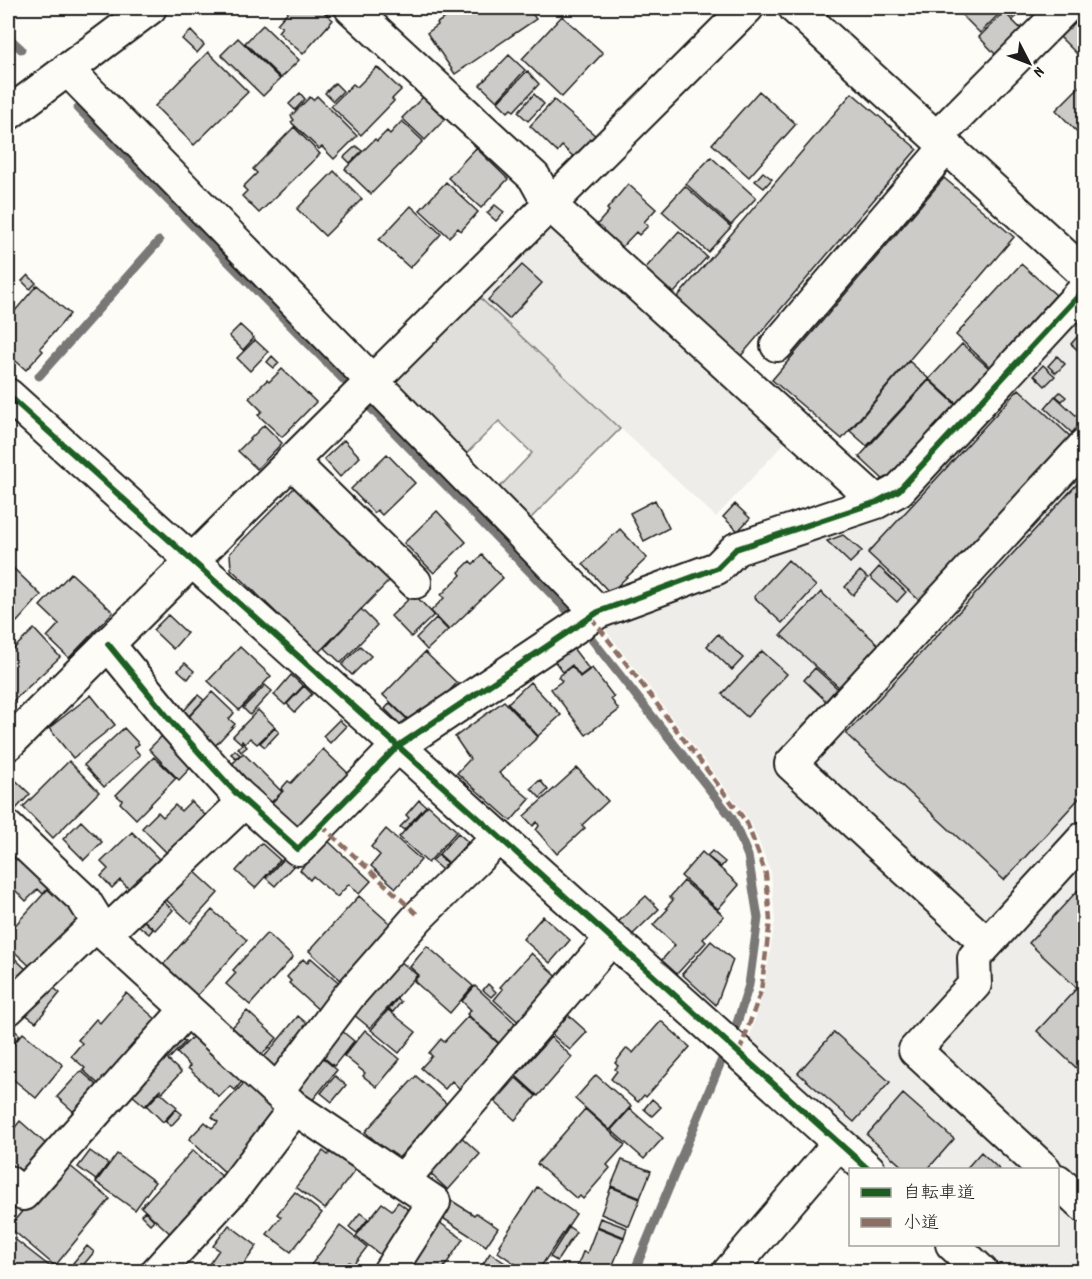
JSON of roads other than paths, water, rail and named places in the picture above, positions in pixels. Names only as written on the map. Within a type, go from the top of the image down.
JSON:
[{"type":"street","points":[[8,114],[150,8]]},
{"type":"street","points":[[351,8],[534,177],[549,204],[877,502]]},
{"type":"street","points":[[8,744],[747,8]]},
{"type":"street","points":[[795,8],[1084,273]]},
{"type":"street","points":[[777,345],[942,141],[1065,8]]},
{"type":"street","points":[[67,69],[598,612]]},
{"type":"street","points":[[108,644],[175,726],[244,801],[298,849],[398,746],[598,612],[717,568],[736,549],[877,502],[899,490],[1084,290]]},
{"type":"street","points":[[8,395],[867,1168]]},
{"type":"street","points":[[987,944],[791,764],[1084,446]]},
{"type":"street","points":[[291,461],[415,582]]},
{"type":"street","points":[[8,1009],[244,801]]},
{"type":"street","points":[[8,828],[84,900],[102,928],[286,1099],[434,1202],[389,1272]]},
{"type":"street","points":[[158,1272],[234,1188],[348,997],[403,934],[499,837]]},
{"type":"street","points":[[1043,1168],[915,1050],[975,984],[974,958],[1084,838]]},
{"type":"street","points":[[403,1180],[612,938]]},
{"type":"street","points":[[8,1182],[23,1194],[187,1009]]},
{"type":"street","points":[[729,1272],[839,1143]]},
{"type":"street","points":[[1059,1182],[1084,1206]]},
{"type":"street","points":[[953,1246],[982,1272]]},
{"type":"waterway","points":[[8,37],[21,49]]},
{"type":"waterway","points":[[78,108],[346,382]]},
{"type":"waterway","points":[[39,376],[159,241]]},
{"type":"waterway","points":[[368,405],[567,610]]},
{"type":"waterway","points":[[590,637],[732,818],[748,856],[758,918],[749,985],[737,1023],[634,1272]]},
{"type":"waterway","points":[[945,1272],[950,1265]]}]
